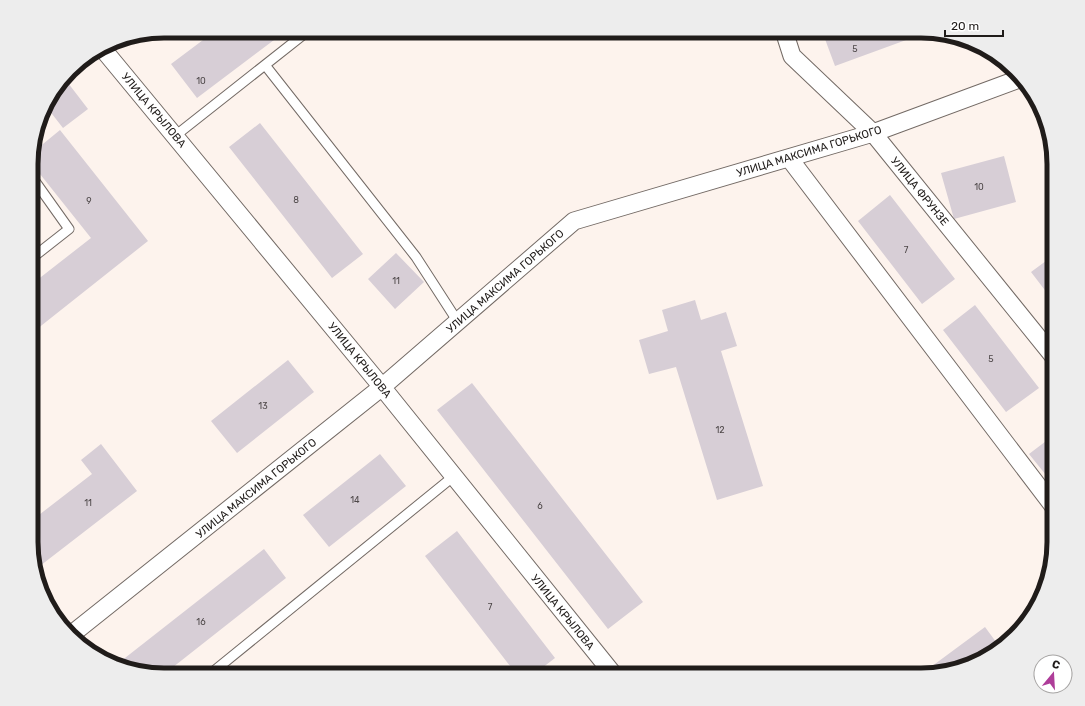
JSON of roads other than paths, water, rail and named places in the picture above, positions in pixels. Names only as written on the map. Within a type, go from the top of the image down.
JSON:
[{"type":"street","name":"УЛИЦА ФРУНЗЕ","points":[[786,38],[792,56],[873,133],[1047,348]]},
{"type":"street","name":"УЛИЦА КРЫЛОВА","points":[[106,53],[382,387],[608,668]]},
{"type":"street","name":"УЛИЦА МАКСИМА ГОРЬКОГО","points":[[75,631],[382,387],[574,221],[873,133],[1015,80]]},
{"type":"street","points":[[788,158],[1047,498]]},
{"type":"lane","points":[[175,136],[299,38]]},
{"type":"lane","points":[[265,65],[416,257],[458,322]]},
{"type":"lane","points":[[38,185],[69,229],[38,253]]},
{"type":"lane","points":[[218,668],[454,476]]}]
